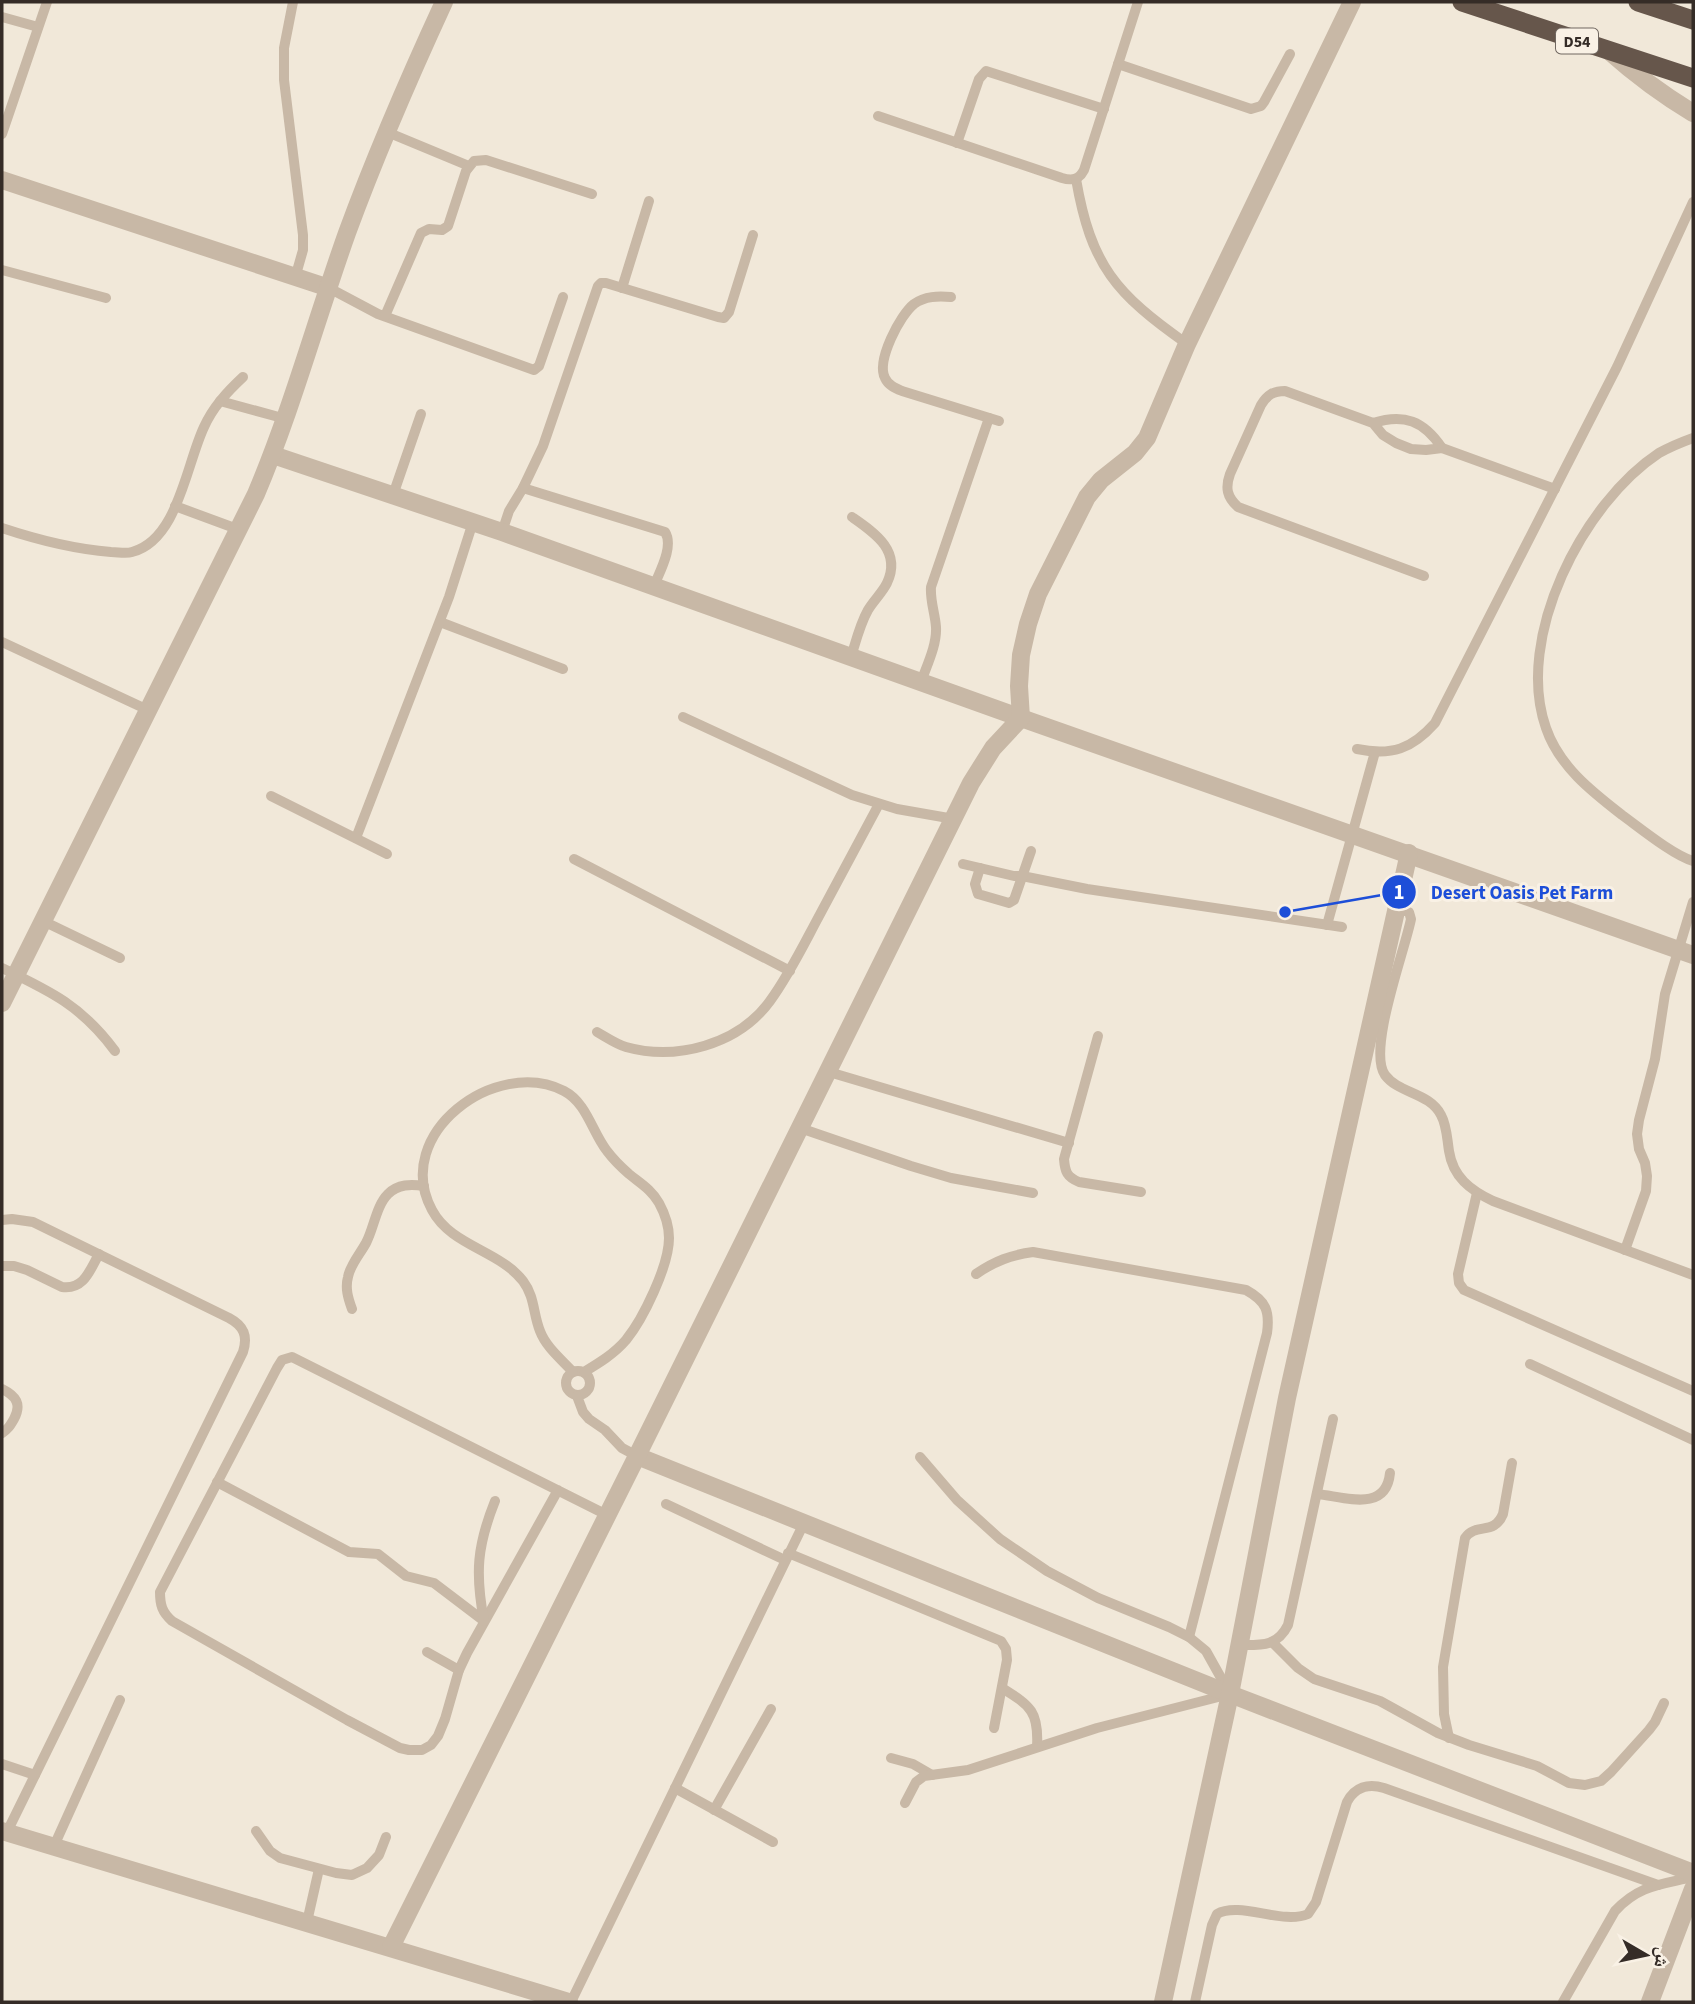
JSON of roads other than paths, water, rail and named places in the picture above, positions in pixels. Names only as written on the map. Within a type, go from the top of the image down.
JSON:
[{"type":"highway","name":"D54","points":[[1462,2],[1693,78]]},
{"type":"highway","points":[[1638,2],[1693,20]]},
{"type":"street","points":[[2,1003],[9,971],[43,921],[240,530],[286,419],[359,200],[444,2]]},
{"type":"street","points":[[391,1947],[981,765],[1021,718],[1021,655],[1038,594],[1087,497],[1101,480],[1135,453],[1147,438],[1186,344],[1352,2]]},
{"type":"street","points":[[1609,51],[1664,96],[1693,113]]},
{"type":"street","points":[[2,180],[329,288]]},
{"type":"street","points":[[273,455],[502,531],[1021,718],[1686,952]]},
{"type":"street","points":[[1163,2002],[1230,1694],[1287,1398],[1409,853]]},
{"type":"street","points":[[637,1456],[1230,1694],[1693,1875]]},
{"type":"street","points":[[4,1831],[570,2002]]},
{"type":"street","points":[[1650,2002],[1693,1889]]},
{"type":"lane","points":[[2,134],[47,2]]},
{"type":"lane","points":[[293,2],[284,48],[286,111],[303,235],[303,250],[295,278]]},
{"type":"lane","points":[[878,116],[1062,178],[1076,179],[1084,170],[1139,2]]},
{"type":"lane","points":[[2,18],[38,27]]},
{"type":"lane","points":[[1118,64],[1251,109],[1264,102],[1290,54]]},
{"type":"lane","points":[[957,143],[979,79],[986,71],[1104,109]]},
{"type":"lane","points":[[387,132],[469,166]]},
{"type":"lane","points":[[385,316],[421,233],[429,229],[442,230],[448,226],[469,166],[480,159],[592,194]]},
{"type":"lane","points":[[1076,179],[1087,230],[1104,267],[1129,299],[1186,344]]},
{"type":"lane","points":[[622,288],[649,201]]},
{"type":"lane","points":[[1357,749],[1375,752],[1409,746],[1424,736],[1435,723],[1617,367],[1693,202]]},
{"type":"lane","points":[[502,531],[509,511],[543,446],[596,290],[601,283],[724,318],[729,312],[753,235]]},
{"type":"lane","points":[[2,270],[106,298]]},
{"type":"lane","points":[[329,288],[385,316],[534,370],[539,366],[564,297]]},
{"type":"lane","points":[[921,682],[936,638],[931,587],[994,420],[902,391],[885,379],[882,368],[900,321],[907,311],[927,298],[951,297]]},
{"type":"lane","points":[[2,528],[63,545],[130,553],[149,546],[163,530],[175,506],[203,428],[220,401],[243,377]]},
{"type":"lane","points":[[1424,576],[1238,507],[1231,501],[1227,492],[1230,474],[1266,397],[1275,391],[1285,391],[1373,423],[1383,435],[1404,446],[1426,450],[1442,448],[1555,489]]},
{"type":"lane","points":[[220,401],[286,419]]},
{"type":"lane","points":[[393,495],[421,414]]},
{"type":"lane","points":[[1373,423],[1385,419],[1412,421],[1434,437],[1442,448]]},
{"type":"lane","points":[[1693,438],[1659,454],[1638,471],[1586,531],[1561,578],[1544,627],[1537,679],[1539,705],[1547,730],[1558,753],[1574,774],[1632,823],[1683,858],[1693,860]]},
{"type":"lane","points":[[523,488],[665,533],[669,544],[654,586]]},
{"type":"lane","points":[[175,506],[240,530]]},
{"type":"lane","points":[[851,657],[866,613],[889,580],[891,566],[889,552],[882,540],[852,517]]},
{"type":"lane","points":[[356,838],[440,622],[473,522]]},
{"type":"lane","points":[[440,622],[563,669]]},
{"type":"lane","points":[[2,642],[148,710]]},
{"type":"lane","points":[[683,717],[852,794],[879,804],[954,819]]},
{"type":"lane","points":[[1327,925],[1375,752]]},
{"type":"lane","points":[[271,796],[387,853]]},
{"type":"lane","points":[[597,1032],[624,1046],[655,1052],[687,1051],[718,1042],[746,1026],[769,1003],[790,971],[879,804]]},
{"type":"lane","points":[[980,868],[975,884],[978,894],[1006,904],[1012,902],[1031,851]]},
{"type":"lane","points":[[574,859],[790,971]]},
{"type":"lane","points":[[963,864],[1016,877],[1023,876],[1087,889],[1342,927]]},
{"type":"lane","points":[[1625,1250],[1646,1191],[1645,1163],[1637,1134],[1655,1059],[1665,994],[1686,952],[1693,902]]},
{"type":"lane","points":[[1396,909],[1409,912],[1411,919],[1384,1022],[1379,1053],[1380,1065],[1391,1082],[1418,1094],[1436,1107],[1445,1128],[1452,1164],[1466,1186],[1508,1208],[1693,1275]]},
{"type":"lane","points":[[43,921],[120,958]]},
{"type":"lane","points":[[9,971],[68,1002],[93,1024],[115,1051]]},
{"type":"lane","points":[[1098,1036],[1065,1159],[1065,1170],[1070,1178],[1079,1182],[1141,1192]]},
{"type":"lane","points":[[829,1072],[1069,1143]]},
{"type":"lane","points":[[577,1396],[590,1387],[588,1376],[578,1372],[549,1347],[541,1335],[531,1294],[523,1282],[513,1271],[458,1238],[444,1225],[432,1210],[424,1185],[423,1165],[429,1143],[442,1124],[458,1107],[480,1093],[500,1085],[538,1083],[565,1091],[576,1099],[607,1151],[658,1200],[667,1220],[669,1240],[665,1261],[640,1320],[625,1341],[606,1359],[578,1372],[566,1380],[568,1390],[577,1396],[589,1419],[611,1435],[622,1448],[637,1456]]},
{"type":"lane","points":[[800,1128],[951,1178],[1033,1193]]},
{"type":"lane","points":[[352,1308],[346,1292],[348,1276],[368,1239],[381,1203],[389,1193],[399,1187],[424,1185]]},
{"type":"lane","points":[[1477,1194],[1458,1274],[1459,1283],[1464,1290],[1693,1391]]},
{"type":"lane","points":[[2,1220],[33,1222],[238,1323],[246,1342],[35,1775],[4,1831]]},
{"type":"lane","points":[[976,1274],[993,1262],[1033,1252],[1247,1290],[1258,1297],[1266,1307],[1269,1320],[1267,1333],[1189,1637]]},
{"type":"lane","points":[[2,1266],[14,1266],[69,1288],[83,1282],[99,1254]]},
{"type":"lane","points":[[558,1490],[459,1670],[446,1718],[438,1736],[431,1745],[422,1750],[400,1748],[346,1720],[172,1621],[163,1613],[160,1603],[160,1592],[277,1368],[282,1360],[292,1357],[558,1490],[607,1515]]},
{"type":"lane","points":[[1530,1364],[1693,1440]]},
{"type":"lane","points":[[2,1390],[14,1396],[18,1407],[10,1427],[2,1433]]},
{"type":"lane","points":[[1239,1645],[1272,1642],[1283,1636],[1288,1625],[1334,1419]]},
{"type":"lane","points":[[905,1803],[916,1782],[924,1776],[968,1770],[1097,1728],[1230,1694],[1206,1651],[1189,1637],[1098,1598],[1047,1572],[992,1531],[957,1500],[920,1457]]},
{"type":"lane","points":[[1449,1738],[1444,1714],[1443,1667],[1465,1538],[1469,1532],[1495,1526],[1500,1521],[1512,1463]]},
{"type":"lane","points":[[1317,1494],[1375,1499],[1384,1493],[1389,1484],[1390,1473]]},
{"type":"lane","points":[[217,1482],[349,1552],[379,1554],[406,1576],[433,1583],[484,1621]]},
{"type":"lane","points":[[484,1621],[478,1560],[484,1529],[495,1501]]},
{"type":"lane","points":[[666,1504],[787,1557],[1001,1641],[1006,1649],[1007,1660],[994,1728]]},
{"type":"lane","points":[[570,2002],[803,1523]]},
{"type":"lane","points":[[1272,1642],[1298,1668],[1314,1679],[1380,1701],[1449,1738],[1537,1766],[1569,1783],[1585,1785],[1601,1781],[1655,1722],[1664,1703]]},
{"type":"lane","points":[[428,1652],[459,1670]]},
{"type":"lane","points":[[1002,1688],[1026,1703],[1034,1716],[1037,1748]]},
{"type":"lane","points":[[54,1846],[120,1700]]},
{"type":"lane","points":[[714,1810],[771,1709]]},
{"type":"lane","points":[[891,1758],[913,1764],[932,1775]]},
{"type":"lane","points":[[2,1764],[35,1775]]},
{"type":"lane","points":[[1195,2002],[1212,1925],[1217,1914],[1228,1910],[1294,1917],[1308,1914],[1316,1902],[1347,1802],[1351,1794],[1367,1786],[1384,1788],[1658,1885]]},
{"type":"lane","points":[[675,1788],[773,1842]]},
{"type":"lane","points":[[256,1831],[270,1852],[280,1858],[352,1875],[367,1868],[379,1855],[386,1837]]},
{"type":"lane","points":[[307,1922],[319,1869]]},
{"type":"lane","points":[[1563,2002],[1615,1911],[1627,1899],[1642,1890],[1693,1875]]},
{"type":"place","name":"Desert Oasis Pet Farm","points":[[1285,912]]}]
